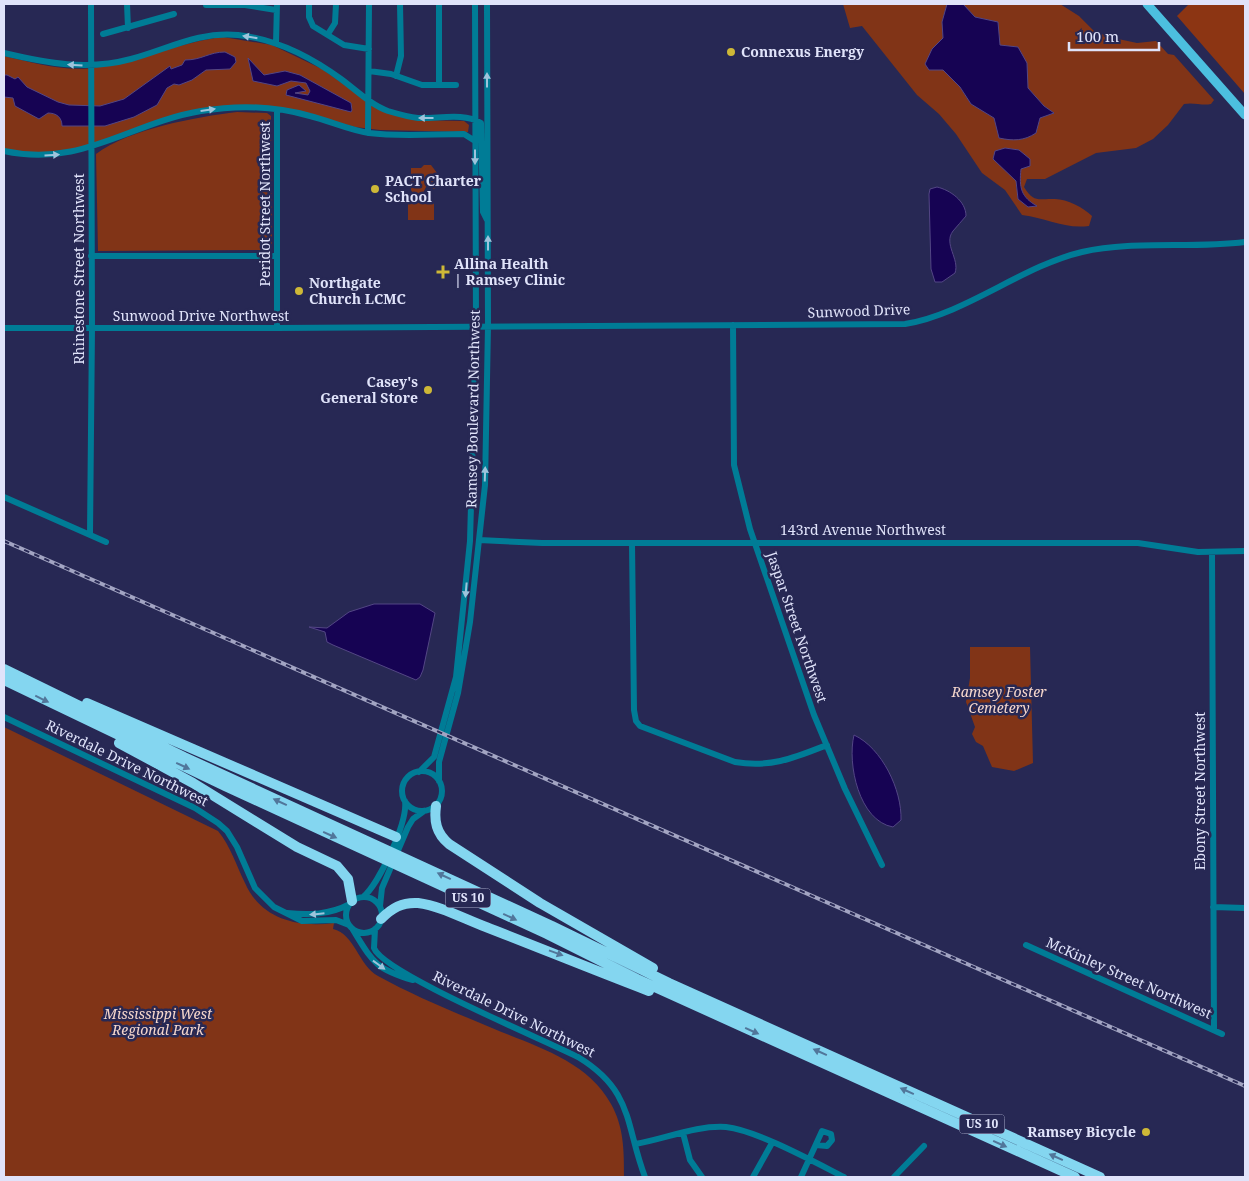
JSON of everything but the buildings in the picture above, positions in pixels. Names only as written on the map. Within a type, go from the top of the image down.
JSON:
[{"type":"highway","name":"US 10","points":[[4,669],[191,760],[552,926],[700,997],[1100,1177]]},
{"type":"highway","name":"US 10","points":[[4,680],[728,1020],[1075,1177]]},
{"type":"highway","points":[[34,684],[103,710],[397,842]]},
{"type":"highway","points":[[76,715],[111,738],[193,783],[297,847],[337,866],[348,879],[351,902]]},
{"type":"highway","points":[[436,806],[436,825],[440,835],[448,844],[548,908],[700,997]]},
{"type":"highway","points":[[381,919],[391,909],[403,904],[429,906],[728,1020]]},
{"type":"main road","points":[[1147,4],[1207,69],[1245,115]]},
{"type":"street","name":"Rhinestone Street Northwest","points":[[90,534],[92,328],[91,4]]},
{"type":"street","points":[[127,4],[128,28]]},
{"type":"street","points":[[206,5],[245,4],[276,7],[276,43]]},
{"type":"street","points":[[309,4],[310,22],[352,48],[369,49]]},
{"type":"street","points":[[328,34],[335,23],[336,4]]},
{"type":"street","points":[[368,133],[369,4]]},
{"type":"street","points":[[396,76],[401,56],[400,4]]},
{"type":"street","points":[[439,4],[440,85]]},
{"type":"street","name":"Ramsey Boulevard Northwest","points":[[451,710],[460,648],[470,541],[476,326],[475,4]]},
{"type":"street","name":"Ramsey Boulevard Northwest","points":[[439,781],[440,747],[451,710],[470,622],[485,485],[488,326],[487,4]]},
{"type":"street","points":[[103,34],[174,14]]},
{"type":"street","points":[[4,53],[60,65],[92,66],[130,60],[193,38],[207,36],[237,35],[276,43],[321,65],[379,108],[409,117],[475,119],[481,123],[482,212],[488,221]]},
{"type":"street","points":[[369,71],[379,71],[422,85],[456,85]]},
{"type":"street","points":[[4,152],[52,156],[72,153],[168,120],[201,111],[248,107],[309,116],[368,133],[464,134],[475,141]]},
{"type":"street","name":"Peridot Street Northwest","points":[[277,110],[277,328]]},
{"type":"street","name":"Sunwood Drive","points":[[488,326],[905,324],[935,316],[1056,261],[1082,252],[1115,248],[1245,242]]},
{"type":"street","points":[[91,256],[277,256]]},
{"type":"street","name":"Jaspar Street Northwest","points":[[733,325],[734,465],[754,543],[798,672],[827,745],[882,865]]},
{"type":"street","name":"Sunwood Drive Northwest","points":[[4,328],[488,326]]},
{"type":"street","points":[[4,497],[106,542]]},
{"type":"street","name":"143rd Avenue Northwest","points":[[479,540],[506,542],[1138,543],[1212,552],[1245,551]]},
{"type":"street","points":[[632,542],[634,710],[636,721],[644,729],[735,762],[748,764],[787,761],[827,745]]},
{"type":"street","name":"Ebony Street Northwest","points":[[1212,552],[1214,1030]]},
{"type":"street","name":"Riverdale Drive Northwest","points":[[4,717],[195,808],[218,822],[237,846],[255,888],[266,901],[302,921],[336,920],[351,927],[368,955],[378,966],[395,975],[419,982]]},
{"type":"street","name":"Ramsey Boulevard Northwest","points":[[419,772],[432,761],[440,747]]},
{"type":"street","points":[[351,902],[346,914],[351,927],[364,933],[375,929],[381,919],[380,892],[404,818],[405,800],[402,791],[405,781],[419,772],[429,773],[439,781],[442,794],[436,806],[424,811],[413,819],[397,842]]},
{"type":"street","points":[[405,800],[413,808],[424,811]]},
{"type":"street","points":[[283,912],[318,914],[335,910],[363,897],[386,871]]},
{"type":"street","points":[[363,897],[374,901],[380,907]]},
{"type":"street","points":[[1213,908],[1245,908]]},
{"type":"street","name":"Riverdale Drive Northwest","points":[[375,929],[374,948],[380,957],[419,982],[572,1054],[590,1065],[610,1084],[624,1105],[645,1177]]},
{"type":"street","name":"McKinley Street Northwest","points":[[1026,945],[1222,1034]]},
{"type":"street","points":[[635,1144],[683,1133],[727,1128],[772,1143],[844,1177]]},
{"type":"street","points":[[683,1133],[690,1160],[702,1177]]},
{"type":"street","points":[[753,1177],[772,1143]]},
{"type":"street","points":[[801,1177],[816,1145]]},
{"type":"street","points":[[894,1177],[924,1146]]},
{"type":"green space","points":[[843,4],[947,4],[942,22],[943,38],[932,49],[929,70],[943,69],[960,87],[971,104],[994,118],[1036,133],[1040,118],[1054,113],[1044,106],[1028,88],[1026,63],[1000,45],[998,22],[975,17],[963,4],[1060,4],[1079,16],[1094,31],[1109,37],[1137,43],[1156,41],[1168,54],[1174,55],[1214,100],[1211,104],[1184,104],[1168,125],[1153,139],[1136,148],[1096,153],[1045,179],[1027,179],[1024,187],[1034,198],[1070,202],[1092,216],[1089,226],[1063,225],[1022,215],[1005,190],[982,173],[956,134],[939,114],[917,95],[862,26],[850,28]],"holes":[[[1005,148],[1019,150],[1020,190],[1028,201],[1018,199],[1016,181]]]},
{"type":"green space","points":[[223,37],[272,45],[322,69],[363,98],[413,120],[464,121],[469,125],[468,132],[380,130],[355,127],[289,109],[200,109],[81,148],[41,154],[4,149],[4,56],[63,68],[87,69],[115,64],[207,39]]},
{"type":"green space","points":[[237,112],[267,113],[271,116],[272,247],[270,250],[98,251],[96,154],[126,138],[164,125]]},
{"type":"green space","points":[[424,165],[431,165],[437,173],[438,186],[434,189],[427,185],[422,195],[414,195],[411,190],[411,168],[421,168]]},
{"type":"green space","points":[[408,198],[422,198],[423,202],[434,202],[434,220],[408,220]]},
{"type":"green space","name":"Ramsey Foster Cemetery","points":[[970,647],[1030,647],[1033,763],[1014,771],[992,767],[983,746],[976,742],[972,734],[975,727],[966,702],[970,678]]},
{"type":"green space","name":"Mississippi West Regional Park","points":[[4,727],[218,831],[230,850],[252,895],[270,913],[294,922],[307,924],[334,923],[333,929],[340,932],[352,943],[366,965],[378,976],[434,1004],[542,1048],[574,1065],[601,1089],[619,1121],[624,1158],[624,1177],[4,1177]]},
{"type":"shaded area","points":[[947,4],[963,4],[975,17],[998,22],[1000,45],[1018,47],[1027,63],[1028,88],[1044,106],[1054,113],[1040,118],[1036,133],[1018,140],[999,138],[994,118],[971,104],[960,87],[943,70],[929,70],[925,64],[932,49],[943,38],[942,22]]},
{"type":"shaded area","points":[[1189,4],[1245,4],[1245,94],[1177,16]]},
{"type":"shaded area","points":[[225,52],[235,57],[236,62],[230,69],[206,70],[192,80],[179,85],[174,84],[167,88],[157,105],[134,117],[105,126],[62,126],[60,118],[54,114],[48,113],[39,119],[15,106],[13,98],[4,97],[4,75],[7,75],[15,79],[18,77],[27,87],[58,102],[69,105],[100,106],[124,99],[170,66],[171,69],[182,65],[185,60]]},
{"type":"shaded area","points":[[248,58],[264,75],[285,71],[300,75],[351,103],[351,112],[286,95],[287,90],[299,85],[306,91],[295,93],[308,95],[310,91],[306,83],[291,81],[277,86],[253,81]]},
{"type":"shaded area","points":[[1005,148],[1019,150],[1030,159],[1030,166],[1021,169],[1020,182],[1024,195],[1037,206],[1028,207],[1018,199],[1016,181],[993,159],[995,151]]},
{"type":"shaded area","points":[[937,187],[947,191],[960,201],[966,216],[950,236],[956,268],[955,273],[942,282],[935,282],[931,269],[929,194],[930,189]]},
{"type":"shaded area","points":[[374,604],[420,604],[435,613],[423,670],[420,677],[416,680],[333,645],[327,642],[325,632],[309,627],[327,628],[349,612]]},
{"type":"shaded area","points":[[854,735],[873,750],[894,783],[898,796],[901,820],[893,827],[881,823],[872,814],[858,790],[852,761]]},
{"type":"railway","points":[[4,541],[1245,1086]]},
{"type":"place","name":"Connexus Energy","points":[[731,52]]},
{"type":"place","name":"PACT Charter School","points":[[375,189]]},
{"type":"place","name":"Allina Health | Ramsey Clinic","points":[[443,272]]},
{"type":"place","name":"Northgate Church LCMC","points":[[299,291]]},
{"type":"place","name":"Casey's General Store","points":[[428,390]]},
{"type":"place","name":"Ramsey Bicycle","points":[[1146,1132]]}]
